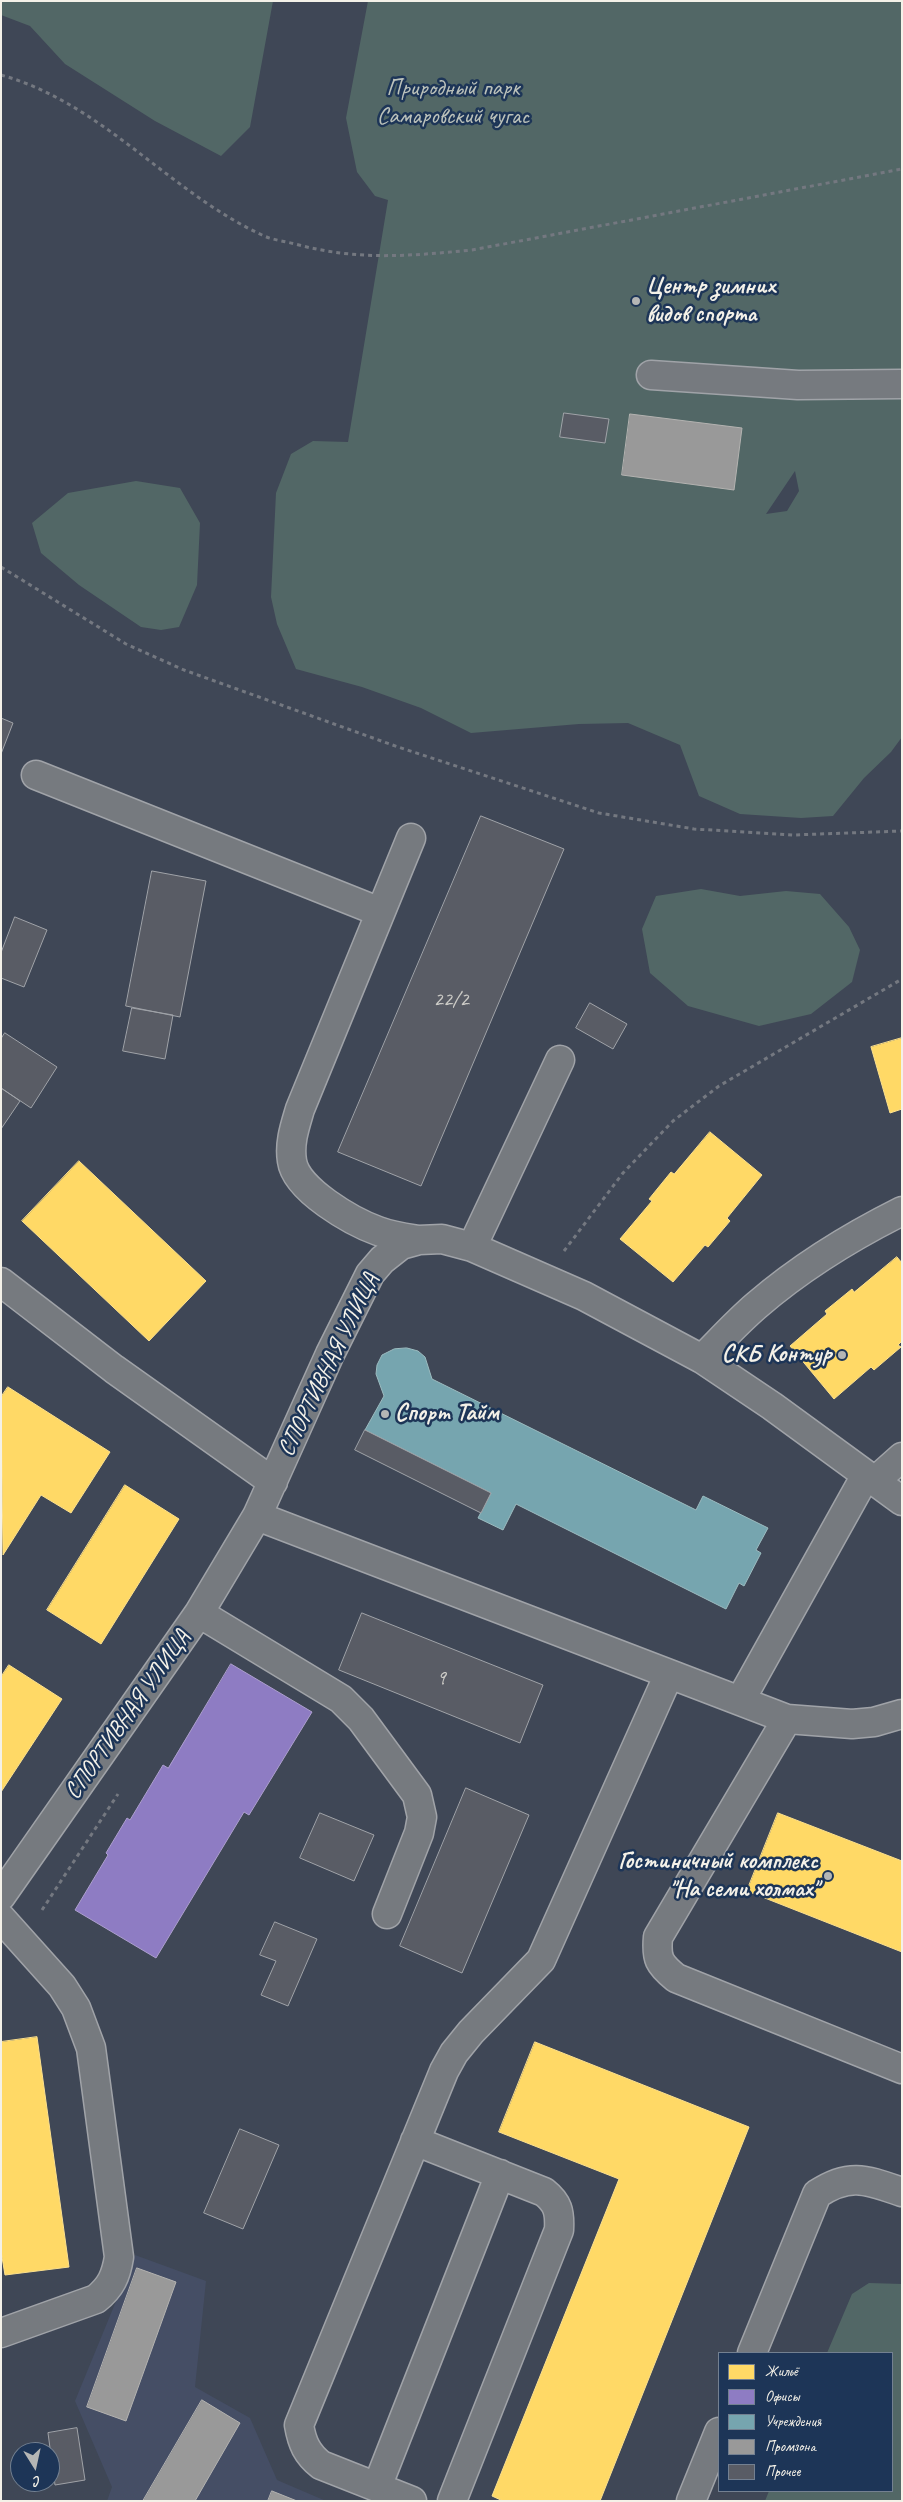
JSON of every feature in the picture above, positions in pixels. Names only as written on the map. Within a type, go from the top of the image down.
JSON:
[{"type":"street","points":[[651,375],[798,385],[902,384]]},
{"type":"street","points":[[36,775],[380,912]]},
{"type":"street","points":[[411,838],[300,1109],[292,1136],[292,1162],[300,1180],[325,1202],[359,1223],[380,1232],[419,1240]]},
{"type":"street","points":[[472,1247],[560,1060]]},
{"type":"street","points":[[702,1359],[756,1306],[799,1271],[902,1210]]},
{"type":"street","points":[[359,1223],[369,1240],[372,1253],[370,1274]]},
{"type":"street","name":"СПОРТИВНАЯ УЛИЦА","points":[[1,1896],[199,1613],[257,1516],[330,1354],[370,1274],[382,1260],[401,1245],[419,1240],[442,1239],[472,1247],[544,1277],[642,1325],[702,1359],[772,1406],[902,1501]]},
{"type":"street","points":[[1,1282],[114,1370],[272,1482]]},
{"type":"street","points":[[740,1701],[871,1478],[902,1457]]},
{"type":"street","points":[[257,1516],[787,1719],[852,1724],[874,1722],[902,1714]]},
{"type":"street","points":[[199,1613],[340,1699],[361,1719],[417,1795],[422,1817],[420,1833],[386,1914]]},
{"type":"street","points":[[412,2501],[321,2465],[310,2456],[302,2442],[299,2425],[444,2071],[454,2053],[541,1960],[669,1674]]},
{"type":"street","points":[[787,1719],[658,1937],[656,1953],[662,1967],[676,1978],[902,2069]]},
{"type":"street","points":[[1,1918],[62,1986],[76,2008],[91,2048],[119,2257],[116,2275],[107,2290],[96,2298],[1,2333]]},
{"type":"street","points":[[415,2141],[544,2192],[554,2200],[560,2214],[559,2230],[452,2501]]},
{"type":"street","points":[[377,2487],[500,2174]]},
{"type":"street","points":[[752,2352],[817,2194],[831,2185],[852,2179],[870,2181],[902,2192]]},
{"type":"street","points":[[691,2501],[718,2434]]},
{"type":"path","points":[[1,75],[20,80],[98,121],[215,208],[263,236],[304,247],[350,255],[399,257],[472,250],[902,169]]},
{"type":"path","points":[[1,567],[126,644],[184,670],[398,747],[599,813],[694,829],[793,835],[902,831]]},
{"type":"path","points":[[544,1277],[623,1173],[672,1121],[719,1086],[902,980]]},
{"type":"path","points":[[22,1941],[120,1791]]},
{"type":"shaded area","points":[[135,2255],[206,2281],[195,2387],[250,2418],[277,2480],[326,2501],[107,2501],[112,2487],[75,2401]]},
{"type":"green space","points":[[1,1],[273,1],[250,127],[221,156],[155,121],[65,64],[30,26],[1,15]]},
{"type":"green space","name":"Природный парк Самаровский чугас","points":[[368,1],[902,1],[902,737],[891,752],[864,778],[833,816],[801,818],[740,814],[699,796],[680,745],[628,723],[579,724],[471,733],[421,708],[362,687],[296,669],[277,624],[271,597],[276,493],[291,454],[313,441],[348,442],[388,200],[375,196],[357,172],[346,118]],"holes":[[[795,471],[799,491],[787,511],[766,514]]]},
{"type":"green space","points":[[136,481],[180,488],[200,523],[197,585],[179,627],[161,630],[141,627],[79,585],[41,553],[32,523],[68,493]]},
{"type":"green space","points":[[701,889],[740,896],[786,891],[820,894],[849,927],[860,950],[852,982],[811,1014],[759,1026],[688,1006],[650,973],[642,929],[656,896]]},
{"type":"green space","points":[[869,2283],[902,2284],[902,2501],[765,2501],[769,2492],[893,2492],[893,2352],[827,2352],[852,2294]]},
{"type":"building: Жильё","points":[[902,1038],[902,1109],[890,1113],[871,1047]]},
{"type":"building: Жильё","points":[[710,1132],[762,1175],[727,1218],[730,1221],[708,1247],[705,1245],[673,1282],[620,1239],[652,1201],[649,1199],[671,1172],[674,1174]]},
{"type":"building: Жильё","points":[[79,1161],[206,1281],[149,1341],[22,1221]]},
{"type":"building: Жильё","points":[[897,1257],[902,1263],[902,1341],[898,1345],[901,1347],[874,1370],[871,1367],[834,1399],[790,1346],[827,1314],[825,1311],[852,1289],[854,1292]]},
{"type":"building: Жильё","points":[[8,1387],[110,1452],[71,1513],[41,1495],[3,1555],[1,1397]]},
{"type":"building: Жильё","points":[[125,1485],[179,1519],[101,1644],[47,1610]]},
{"type":"building: Жильё","points":[[9,1665],[62,1699],[1,1792],[1,1677]]},
{"type":"building: Жильё","name":"Гостиничный комплекс \"На семи холмах\"","points":[[778,1813],[902,1861],[902,1952],[747,1891]]},
{"type":"building: Жильё","points":[[37,2037],[69,2267],[5,2275],[1,2251],[1,2042]]},
{"type":"building: Жильё","points":[[535,2042],[749,2127],[600,2501],[503,2501],[492,2496],[619,2179],[499,2132]]},
{"type":"building: Офисы","points":[[231,1664],[312,1712],[249,1815],[244,1812],[156,1958],[75,1910],[108,1855],[106,1853],[127,1818],[130,1820],[163,1765],[168,1768]]},
{"type":"building: Учреждения","points":[[407,1348],[418,1351],[425,1357],[432,1379],[696,1510],[703,1496],[768,1528],[756,1550],[761,1553],[744,1586],[739,1583],[726,1609],[516,1504],[503,1530],[478,1518],[491,1493],[365,1430],[384,1396],[376,1374],[377,1365],[382,1355],[394,1349]]},
{"type":"building: Промзона","points":[[630,414],[742,428],[734,490],[622,475]]},
{"type":"building: Промзона","points":[[137,2268],[176,2282],[126,2421],[87,2407]]},
{"type":"building: Промзона","points":[[202,2400],[240,2423],[195,2501],[143,2501]]},
{"type":"building: Промзона","points":[[272,2491],[297,2501],[268,2501]]},
{"type":"building: Прочее","points":[[564,413],[609,419],[605,443],[560,437]]},
{"type":"building: Прочее","points":[[1,718],[13,723],[1,754]]},
{"type":"building: Прочее","points":[[481,816],[564,849],[421,1186],[338,1152]]},
{"type":"building: Прочее","points":[[152,871],[206,881],[180,1017],[126,1006]]},
{"type":"building: Прочее","points":[[15,917],[47,930],[24,987],[1,978],[1,953]]},
{"type":"building: Прочее","points":[[590,1003],[627,1024],[613,1049],[576,1028]]},
{"type":"building: Прочее","points":[[132,1008],[173,1015],[165,1059],[123,1051]]},
{"type":"building: Прочее","points":[[5,1033],[57,1067],[31,1108],[1,1088],[1,1039]]},
{"type":"building: Прочее","points":[[1,1088],[20,1101],[1,1129]]},
{"type":"building: Прочее","points":[[365,1430],[491,1493],[481,1513],[355,1450]]},
{"type":"building: Прочее","points":[[362,1613],[543,1685],[520,1743],[339,1670]]},
{"type":"building: Прочее","points":[[466,1788],[529,1815],[462,1973],[400,1946]]},
{"type":"building: Прочее","points":[[320,1813],[374,1835],[354,1881],[300,1858]]},
{"type":"building: Прочее","points":[[275,1922],[317,1939],[288,2006],[261,1995],[276,1961],[260,1955]]},
{"type":"building: Прочее","points":[[240,2129],[279,2145],[243,2229],[204,2213]]},
{"type":"building: Прочее","points":[[77,2428],[85,2480],[60,2484],[60,2442],[49,2442],[48,2433]]},
{"type":"place","name":"Центр зимних видов спорта","points":[[636,301]]},
{"type":"place","name":"СКБ Контур","points":[[842,1355]]},
{"type":"place","name":"Спорт Тайм","points":[[385,1414]]},
{"type":"place","name":"Гостиничный комплекс \"На семи холмах\"","points":[[828,1876]]}]
